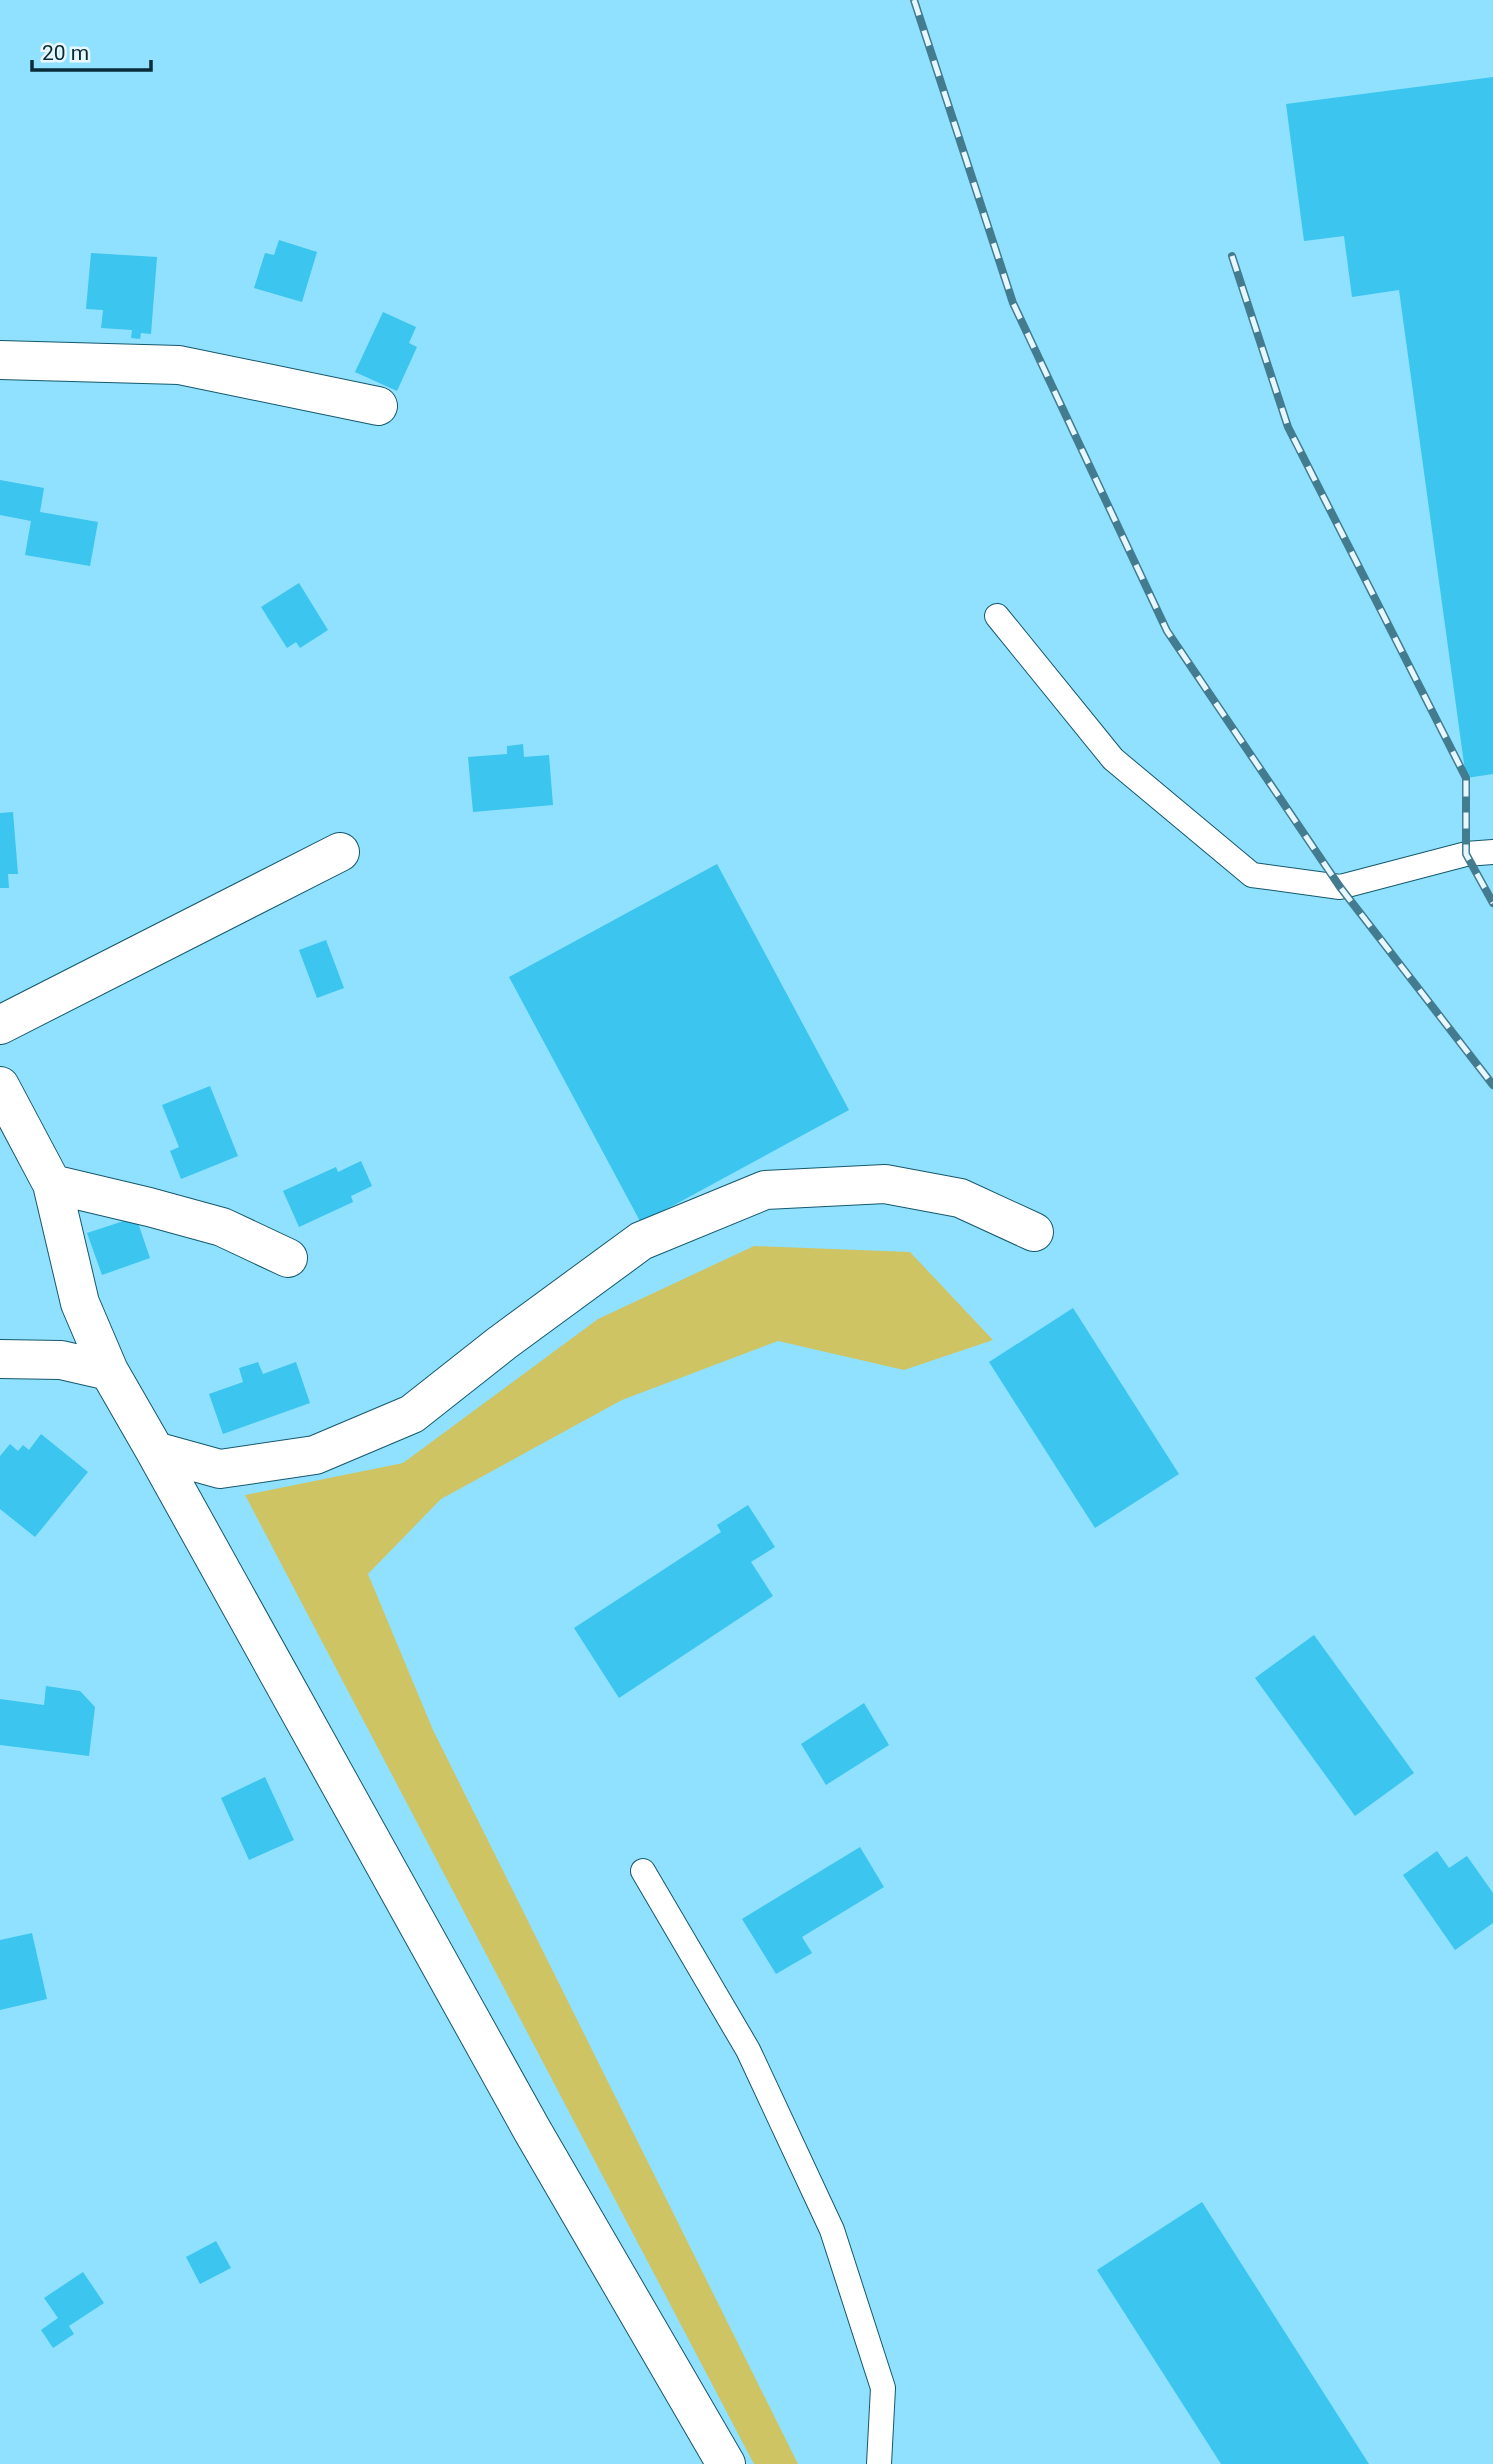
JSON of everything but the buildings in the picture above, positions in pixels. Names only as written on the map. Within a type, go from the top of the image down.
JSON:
[{"type":"street","points":[[0,360],[179,366],[378,406]]},
{"type":"street","points":[[0,1026],[340,852]]},
{"type":"street","points":[[0,1086],[52,1184],[80,1303],[109,1371],[526,2118],[726,2464]]},
{"type":"street","points":[[52,1184],[222,1227],[288,1258]]},
{"type":"street","points":[[155,1451],[220,1469],[315,1455],[412,1414],[502,1343],[642,1241],[765,1190],[885,1184],[960,1198],[1034,1232]]},
{"type":"street","points":[[0,1359],[61,1360],[109,1371]]},
{"type":"lane","points":[[997,616],[1113,759],[1252,875],[1340,887],[1466,854],[1493,852]]},
{"type":"lane","points":[[643,1871],[748,2050],[832,2230],[883,2388],[879,2464]]},
{"type":"shaded area","points":[[754,1246],[910,1252],[993,1340],[904,1370],[778,1341],[622,1400],[441,1499],[368,1574],[433,1730],[798,2464],[754,2464],[245,1495],[403,1463],[598,1319]]},
{"type":"railway","points":[[914,0],[1013,303],[1167,631],[1340,887],[1493,1085]]},
{"type":"railway","points":[[1232,256],[1288,427],[1466,778],[1466,854],[1493,903]]}]
